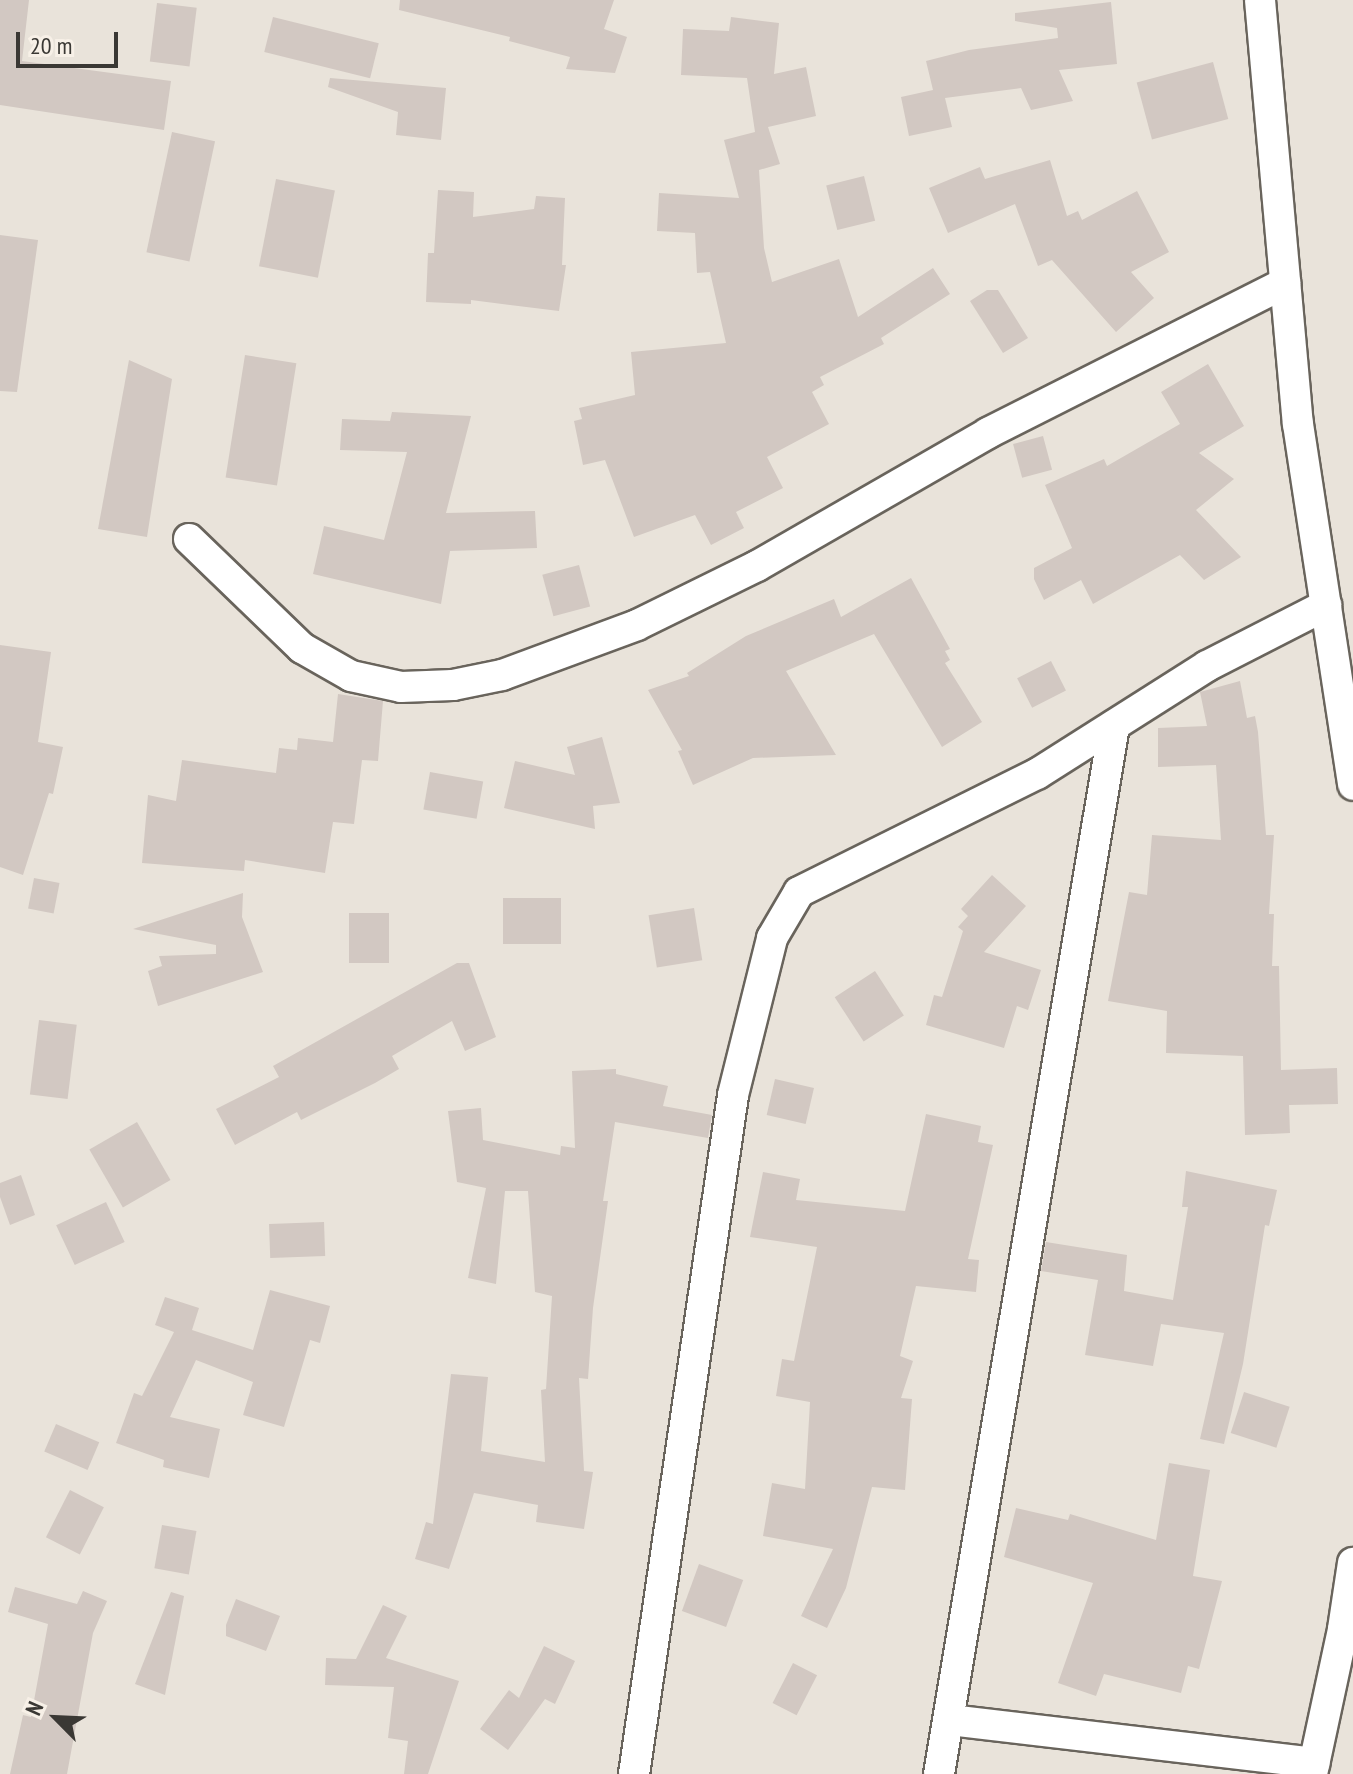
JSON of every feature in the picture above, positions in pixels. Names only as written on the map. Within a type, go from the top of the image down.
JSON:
[{"type":"street","points":[[1260,0],[1298,424],[1353,785]]},
{"type":"street","points":[[189,539],[302,648],[351,676],[401,687],[453,685],[502,675],[637,625],[757,566],[988,433],[1285,283]]},
{"type":"street","points":[[634,1774],[733,1095],[772,938],[799,892],[1037,774],[1207,666],[1326,605]]},
{"type":"street","points":[[939,1774],[1114,726]]},
{"type":"street","points":[[950,1720],[1313,1768],[1353,1563]]},
{"type":"building","points":[[0,0],[29,0],[22,61],[171,81],[164,130],[0,105]]},
{"type":"building","points":[[400,0],[614,0],[604,29],[627,37],[615,73],[566,69],[570,57],[509,41],[510,37],[399,10]]},
{"type":"building","points":[[1111,2],[1117,64],[1059,70],[1073,101],[1031,110],[1021,88],[945,98],[952,127],[909,136],[901,97],[933,90],[926,61],[969,50],[1058,38],[1057,28],[1015,21],[1015,13]]},
{"type":"building","points":[[157,3],[197,8],[190,66],[150,62]]},
{"type":"building","points":[[273,17],[379,43],[370,78],[264,52]]},
{"type":"building","points":[[731,17],[779,23],[774,74],[806,67],[816,116],[768,127],[780,164],[759,170],[764,248],[772,282],[839,259],[858,317],[933,268],[950,294],[881,338],[884,344],[820,377],[824,385],[812,392],[829,424],[767,457],[783,488],[736,512],[744,528],[711,545],[695,515],[634,537],[605,460],[583,465],[574,421],[582,419],[579,408],[635,395],[631,352],[726,343],[710,272],[697,273],[695,233],[657,231],[659,193],[739,198],[724,140],[755,132],[747,78],[681,75],[683,29],[729,31]]},
{"type":"building","points":[[1213,62],[1228,119],[1152,139],[1137,82]]},
{"type":"building","points":[[330,78],[446,88],[441,140],[396,135],[398,112],[328,87]]},
{"type":"building","points":[[172,132],[215,141],[189,261],[146,252]]},
{"type":"building","points":[[1050,160],[1067,216],[1078,211],[1082,220],[1137,191],[1169,252],[1131,272],[1154,298],[1116,332],[1052,260],[1038,266],[1015,204],[948,233],[929,188],[980,167],[985,179]]},
{"type":"building","points":[[864,176],[875,221],[837,230],[826,185]]},
{"type":"building","points":[[276,179],[335,190],[318,278],[259,266]]},
{"type":"building","points":[[438,190],[474,192],[473,217],[534,209],[536,196],[565,198],[562,265],[566,265],[559,311],[471,300],[471,304],[426,302],[428,253],[434,253]]},
{"type":"building","points":[[0,235],[38,240],[17,392],[0,391]]},
{"type":"building","points":[[987,290],[998,290],[1028,338],[1003,353],[970,301]]},
{"type":"building","points":[[245,355],[296,363],[277,486],[226,477]]},
{"type":"building","points":[[129,360],[172,379],[147,537],[98,529]]},
{"type":"building","points":[[1208,364],[1244,426],[1199,453],[1234,479],[1196,510],[1241,557],[1204,580],[1180,555],[1093,604],[1081,580],[1044,600],[1034,579],[1034,568],[1072,548],[1045,485],[1104,459],[1107,466],[1180,424],[1161,392]]},
{"type":"building","points":[[392,412],[471,416],[446,513],[535,511],[537,548],[450,551],[441,604],[313,574],[324,526],[384,540],[407,452],[340,450],[342,419],[390,421]]},
{"type":"building","points":[[1043,436],[1052,470],[1022,478],[1013,444]]},
{"type":"building","points":[[579,565],[590,607],[553,616],[542,575]]},
{"type":"building","points":[[911,578],[950,649],[945,651],[950,660],[945,663],[982,722],[942,747],[874,634],[786,671],[836,755],[753,758],[693,785],[678,751],[682,750],[648,690],[689,676],[687,673],[746,636],[834,599],[841,617]]},
{"type":"building","points":[[0,645],[51,652],[38,742],[63,747],[53,794],[49,793],[23,875],[0,867]]},
{"type":"building","points":[[1051,661],[1066,690],[1032,708],[1017,678]]},
{"type":"building","points":[[1240,681],[1247,718],[1255,716],[1258,732],[1266,835],[1274,835],[1269,914],[1274,914],[1272,966],[1279,966],[1281,1070],[1337,1068],[1338,1104],[1289,1105],[1290,1133],[1245,1135],[1243,1056],[1166,1053],[1167,1011],[1108,1001],[1129,892],[1147,895],[1152,835],[1221,840],[1216,765],[1158,767],[1158,728],[1207,726],[1200,692]]},
{"type":"building","points":[[338,694],[383,701],[378,761],[362,760],[354,824],[333,822],[325,873],[245,860],[244,871],[142,863],[148,795],[176,801],[182,760],[276,773],[279,748],[297,750],[298,738],[333,742]]},
{"type":"building","points":[[602,737],[620,803],[593,806],[595,829],[504,808],[515,761],[575,775],[567,747]]},
{"type":"building","points":[[430,772],[483,781],[477,819],[423,809]]},
{"type":"building","points":[[992,875],[1026,906],[984,952],[1041,970],[1028,1010],[1017,1006],[1004,1048],[926,1025],[934,995],[942,997],[963,931],[958,927],[968,916],[961,909]]},
{"type":"building","points":[[34,878],[60,883],[54,913],[28,908]]},
{"type":"building","points":[[243,893],[242,917],[263,972],[158,1006],[148,971],[162,966],[159,956],[216,954],[216,945],[133,929]]},
{"type":"building","points":[[503,898],[561,898],[561,944],[503,944]]},
{"type":"building","points":[[694,908],[702,960],[657,968],[649,915]]},
{"type":"building","points":[[349,913],[389,913],[389,963],[349,963]]},
{"type":"building","points":[[457,963],[469,963],[496,1037],[465,1051],[452,1021],[392,1056],[399,1069],[375,1083],[301,1120],[297,1112],[235,1145],[216,1109],[279,1077],[273,1066]]},
{"type":"building","points":[[875,971],[904,1015],[864,1042],[835,997]]},
{"type":"building","points":[[39,1020],[77,1025],[68,1099],[30,1094]]},
{"type":"building","points":[[616,1069],[616,1074],[668,1086],[663,1106],[712,1115],[708,1138],[615,1122],[603,1201],[608,1201],[593,1308],[588,1379],[579,1378],[584,1471],[593,1472],[584,1529],[536,1522],[538,1505],[474,1493],[449,1569],[415,1559],[426,1522],[433,1524],[451,1374],[488,1377],[481,1451],[545,1462],[541,1390],[546,1389],[552,1296],[535,1292],[528,1191],[505,1191],[496,1284],[468,1278],[486,1188],[457,1182],[448,1111],[481,1108],[483,1140],[560,1155],[561,1146],[575,1148],[572,1071]]},
{"type":"building","points":[[775,1079],[814,1088],[806,1124],[767,1115]]},
{"type":"building","points":[[926,1114],[981,1126],[978,1142],[993,1145],[968,1259],[979,1260],[976,1292],[916,1286],[900,1356],[913,1361],[901,1398],[912,1399],[905,1490],[872,1487],[846,1588],[827,1628],[801,1616],[833,1549],[763,1536],[772,1483],[805,1489],[810,1402],[776,1396],[782,1359],[794,1361],[817,1247],[750,1237],[763,1172],[800,1179],[796,1200],[905,1211]]},
{"type":"building","points":[[137,1122],[170,1180],[123,1208],[89,1150]]},
{"type":"building","points":[[1186,1171],[1277,1190],[1269,1226],[1265,1225],[1243,1364],[1224,1444],[1200,1439],[1224,1333],[1161,1324],[1153,1366],[1085,1355],[1098,1280],[1041,1271],[1046,1242],[1127,1255],[1124,1291],[1173,1300],[1188,1207],[1182,1207]]},
{"type":"building","points":[[21,1175],[35,1215],[10,1225],[0,1197],[0,1183]]},
{"type":"building","points":[[106,1202],[125,1242],[75,1265],[56,1225]]},
{"type":"building","points":[[324,1222],[325,1256],[270,1258],[269,1224]]},
{"type":"building","points":[[270,1290],[330,1306],[320,1343],[310,1340],[284,1427],[243,1415],[253,1382],[196,1360],[170,1417],[220,1429],[209,1478],[163,1467],[164,1460],[116,1443],[134,1393],[142,1396],[174,1332],[155,1325],[165,1297],[199,1308],[192,1330],[253,1350]]},
{"type":"building","points":[[1244,1392],[1290,1407],[1276,1448],[1231,1433]]},
{"type":"building","points":[[56,1424],[99,1442],[88,1470],[44,1452]]},
{"type":"building","points":[[1169,1463],[1210,1470],[1193,1576],[1222,1581],[1199,1669],[1188,1666],[1181,1693],[1104,1674],[1096,1696],[1058,1683],[1093,1583],[1004,1557],[1016,1508],[1068,1520],[1070,1514],[1156,1540]]},
{"type":"building","points":[[70,1490],[104,1507],[80,1554],[46,1537]]},
{"type":"building","points":[[162,1525],[196,1531],[189,1574],[154,1568]]},
{"type":"building","points":[[699,1564],[743,1580],[726,1627],[682,1611]]},
{"type":"building","points":[[15,1587],[77,1604],[83,1591],[107,1601],[93,1633],[67,1774],[10,1774],[23,1715],[31,1717],[48,1624],[8,1612]]},
{"type":"building","points":[[171,1592],[184,1596],[165,1695],[135,1684]]},
{"type":"building","points":[[236,1599],[280,1616],[266,1651],[226,1636],[226,1625]]},
{"type":"building","points":[[383,1605],[407,1616],[386,1658],[459,1681],[428,1774],[404,1774],[408,1741],[388,1738],[394,1687],[325,1685],[326,1658],[356,1659]]},
{"type":"building","points":[[544,1646],[575,1661],[555,1704],[545,1699],[508,1750],[480,1729],[509,1690],[519,1698]]},
{"type":"building","points":[[793,1663],[817,1675],[797,1715],[773,1703]]}]
